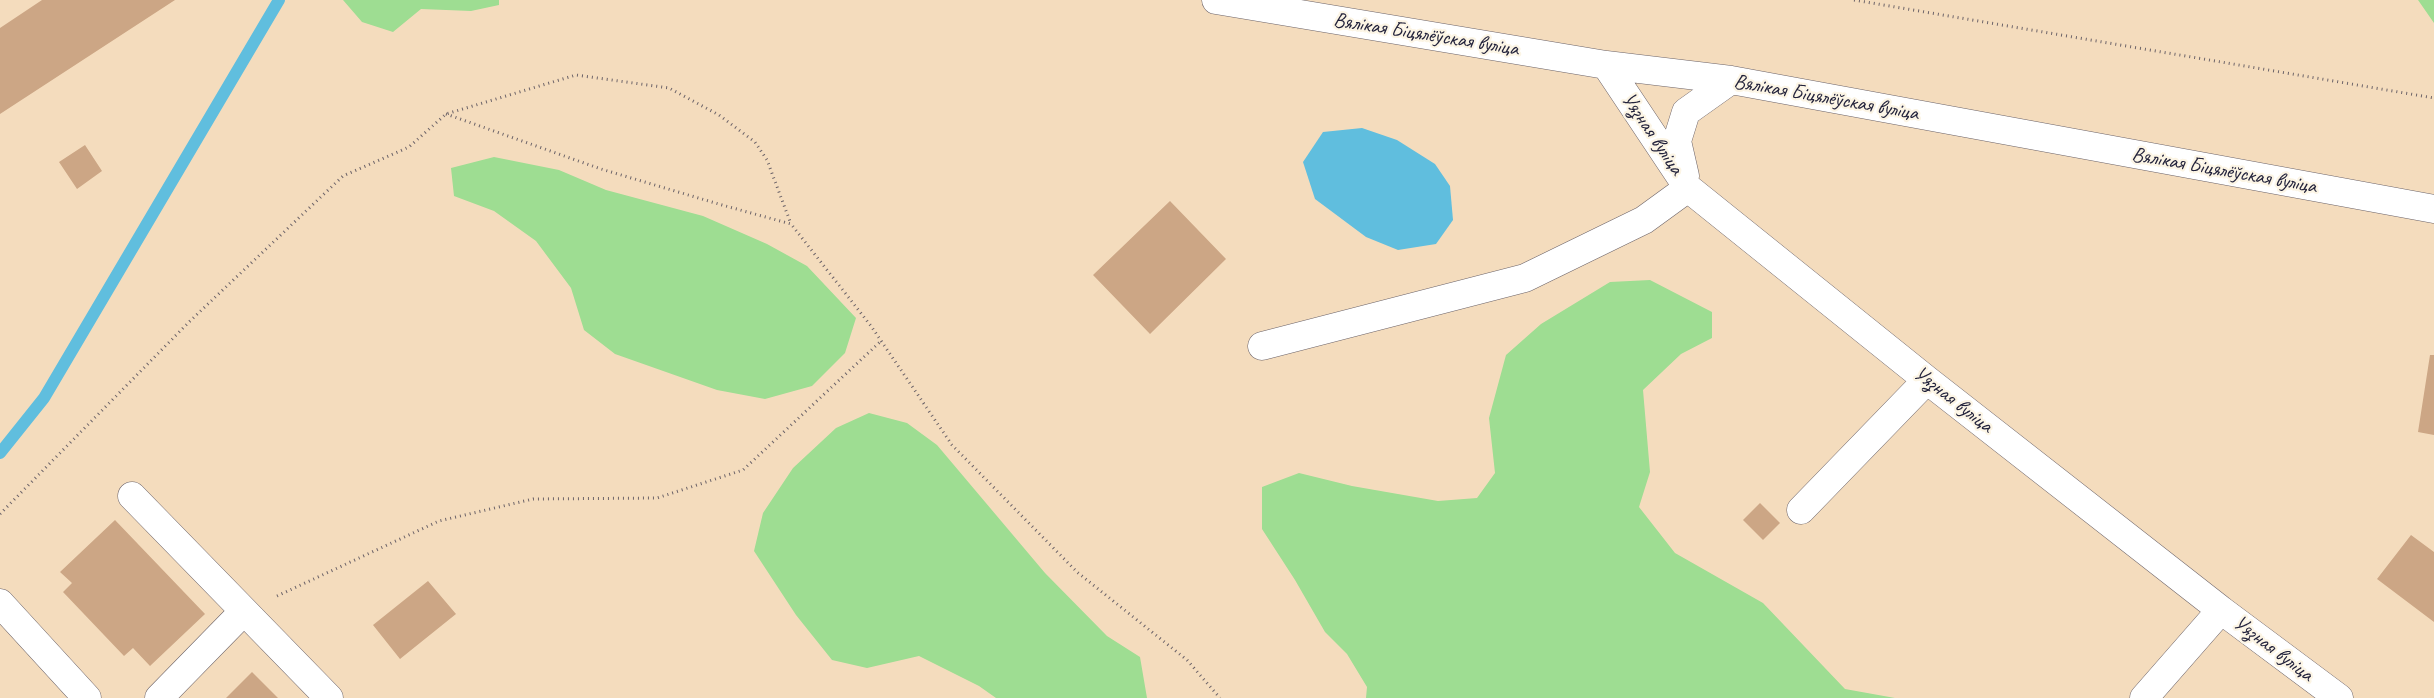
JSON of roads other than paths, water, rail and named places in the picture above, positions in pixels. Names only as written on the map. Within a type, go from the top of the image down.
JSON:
[{"type":"street","name":"Вялікая Біцялёўская вуліца","points":[[1216,0],[1606,65],[1731,80],[2434,209]]},
{"type":"street","name":"Уязная вуліца","points":[[1606,65],[1688,188],[1926,380],[2221,610],[2339,698]]},
{"type":"street","points":[[1262,346],[1525,278],[1644,220],[1688,188],[1678,141],[1686,112],[1731,80]]},
{"type":"street","points":[[1801,510],[1926,380]]},
{"type":"street","points":[[132,496],[329,698]]},
{"type":"street","points":[[0,603],[87,698]]},
{"type":"street","points":[[159,698],[244,610]]},
{"type":"street","points":[[2144,698],[2221,610]]},
{"type":"water","points":[[1362,128],[1397,140],[1435,164],[1450,186],[1453,220],[1436,244],[1398,250],[1366,237],[1315,199],[1303,162],[1323,132]]},
{"type":"waterway","points":[[0,453],[44,398],[279,0]]}]
